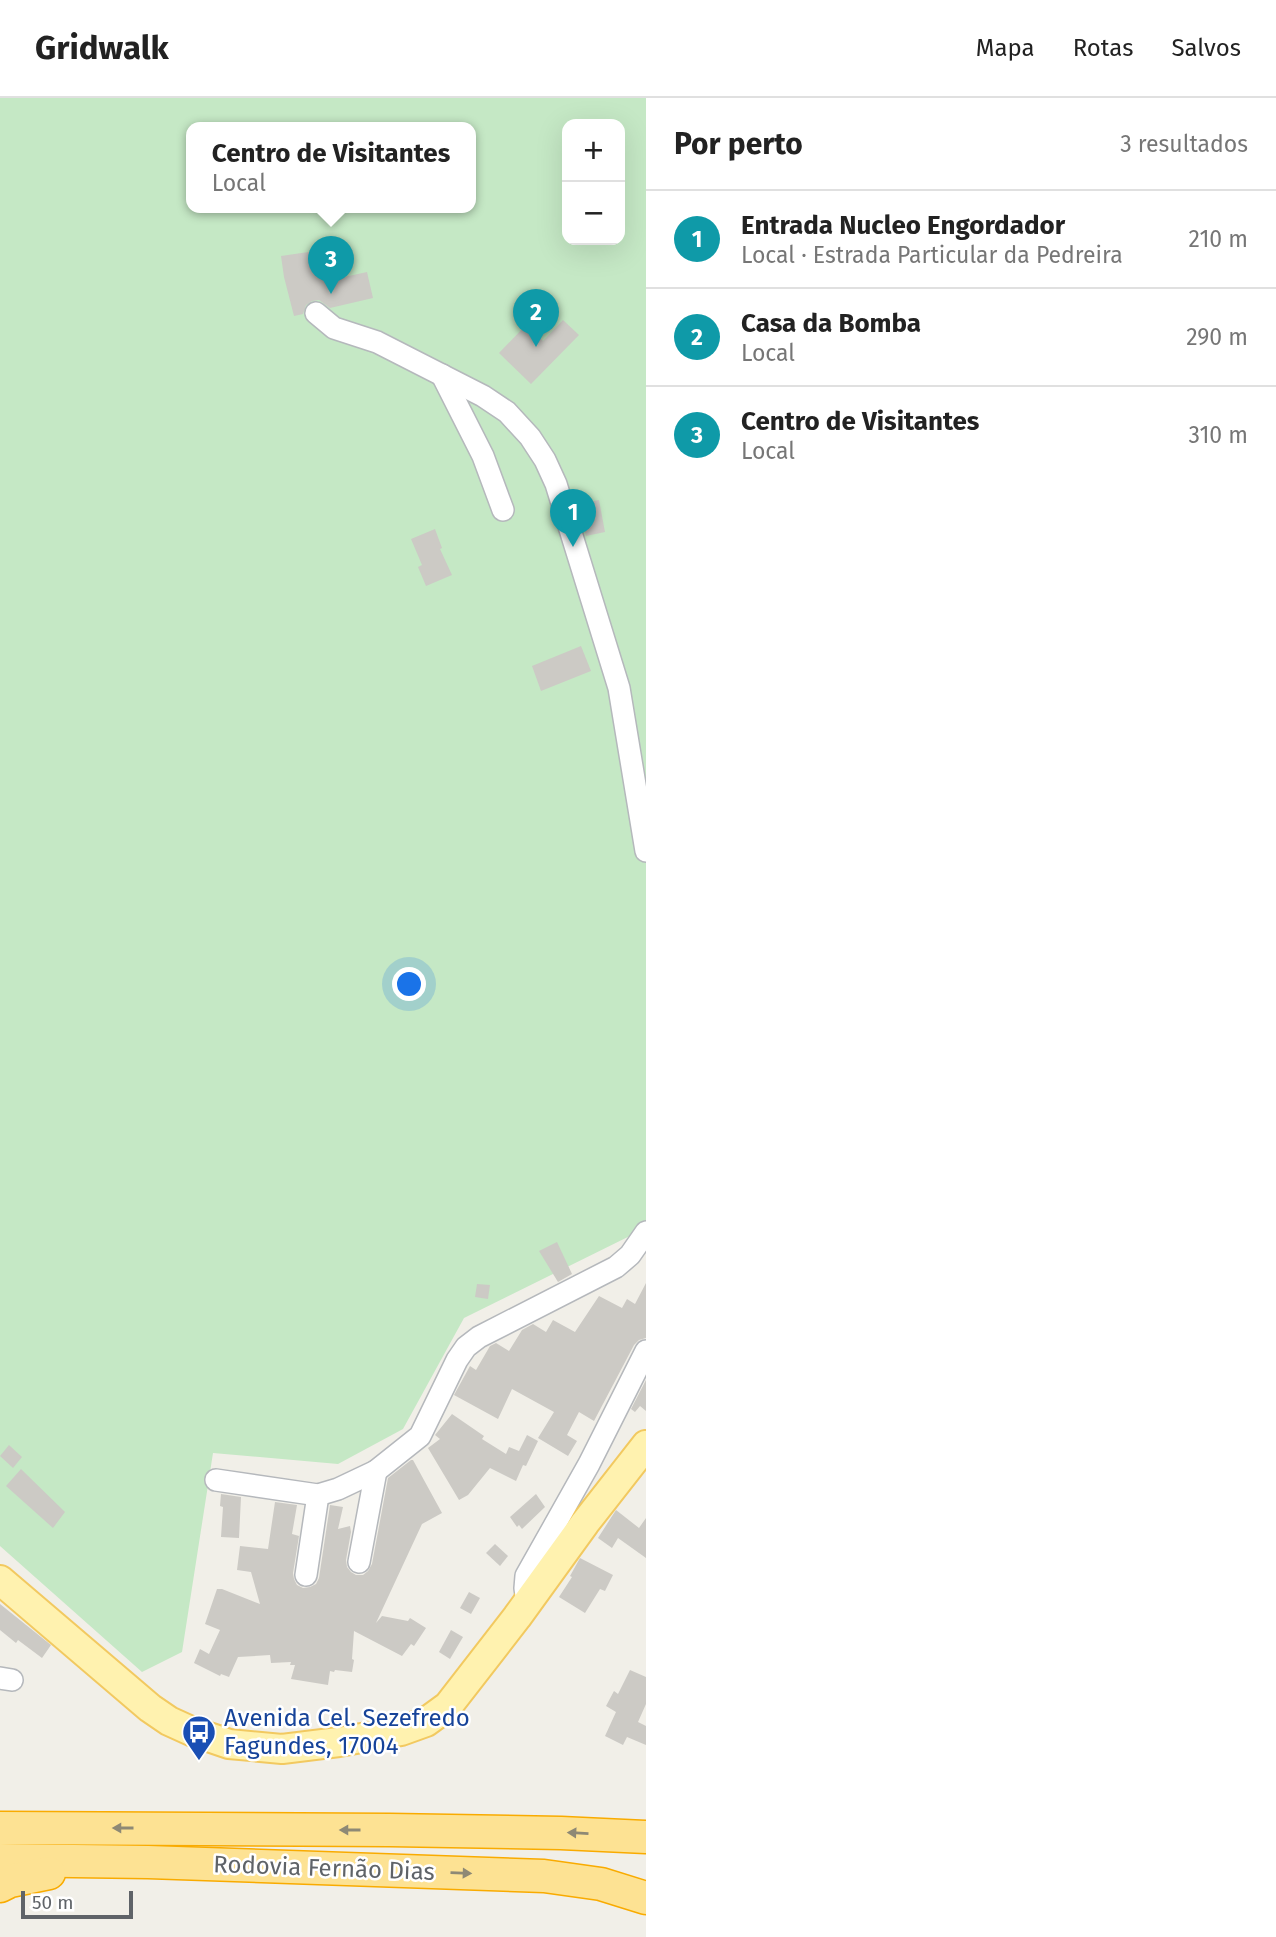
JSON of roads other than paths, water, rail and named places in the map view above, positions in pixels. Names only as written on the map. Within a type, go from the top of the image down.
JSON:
[{"type":"highway","name":"Rodovia Fernão Dias","points":[[0,1828],[482,1831],[646,1837]]},
{"type":"highway","name":"Rodovia Fernão Dias","points":[[0,1860],[544,1876],[601,1884],[646,1898]]},
{"type":"highway","points":[[0,1886],[10,1881],[54,1871],[73,1861]]},
{"type":"main road","points":[[0,1580],[150,1708],[191,1731],[229,1744],[282,1749],[401,1731],[426,1723],[448,1706],[584,1523],[646,1445]]},
{"type":"street","points":[[316,313],[334,328],[377,342],[483,396],[507,412],[530,437],[545,460],[556,484],[619,688],[646,851]]},
{"type":"street","points":[[442,375],[483,456],[503,510]]},
{"type":"street","points":[[216,1480],[318,1495],[338,1489],[376,1471],[420,1436],[466,1347],[479,1337],[616,1267],[630,1255],[646,1232]]},
{"type":"street","points":[[527,1603],[526,1576],[589,1464],[646,1351]]},
{"type":"street","points":[[359,1562],[376,1471]]},
{"type":"street","points":[[306,1575],[318,1495]]},
{"type":"place","name":"Centro de Visitantes","points":[[331,294]]},
{"type":"place","name":"Casa da Bomba","points":[[536,347]]},
{"type":"place","name":"Entrada Nucleo Engordador","points":[[573,547]]},
{"type":"place","name":"Avenida Cel. Sezefredo Fagundes, 17004","points":[[199,1762]]}]
